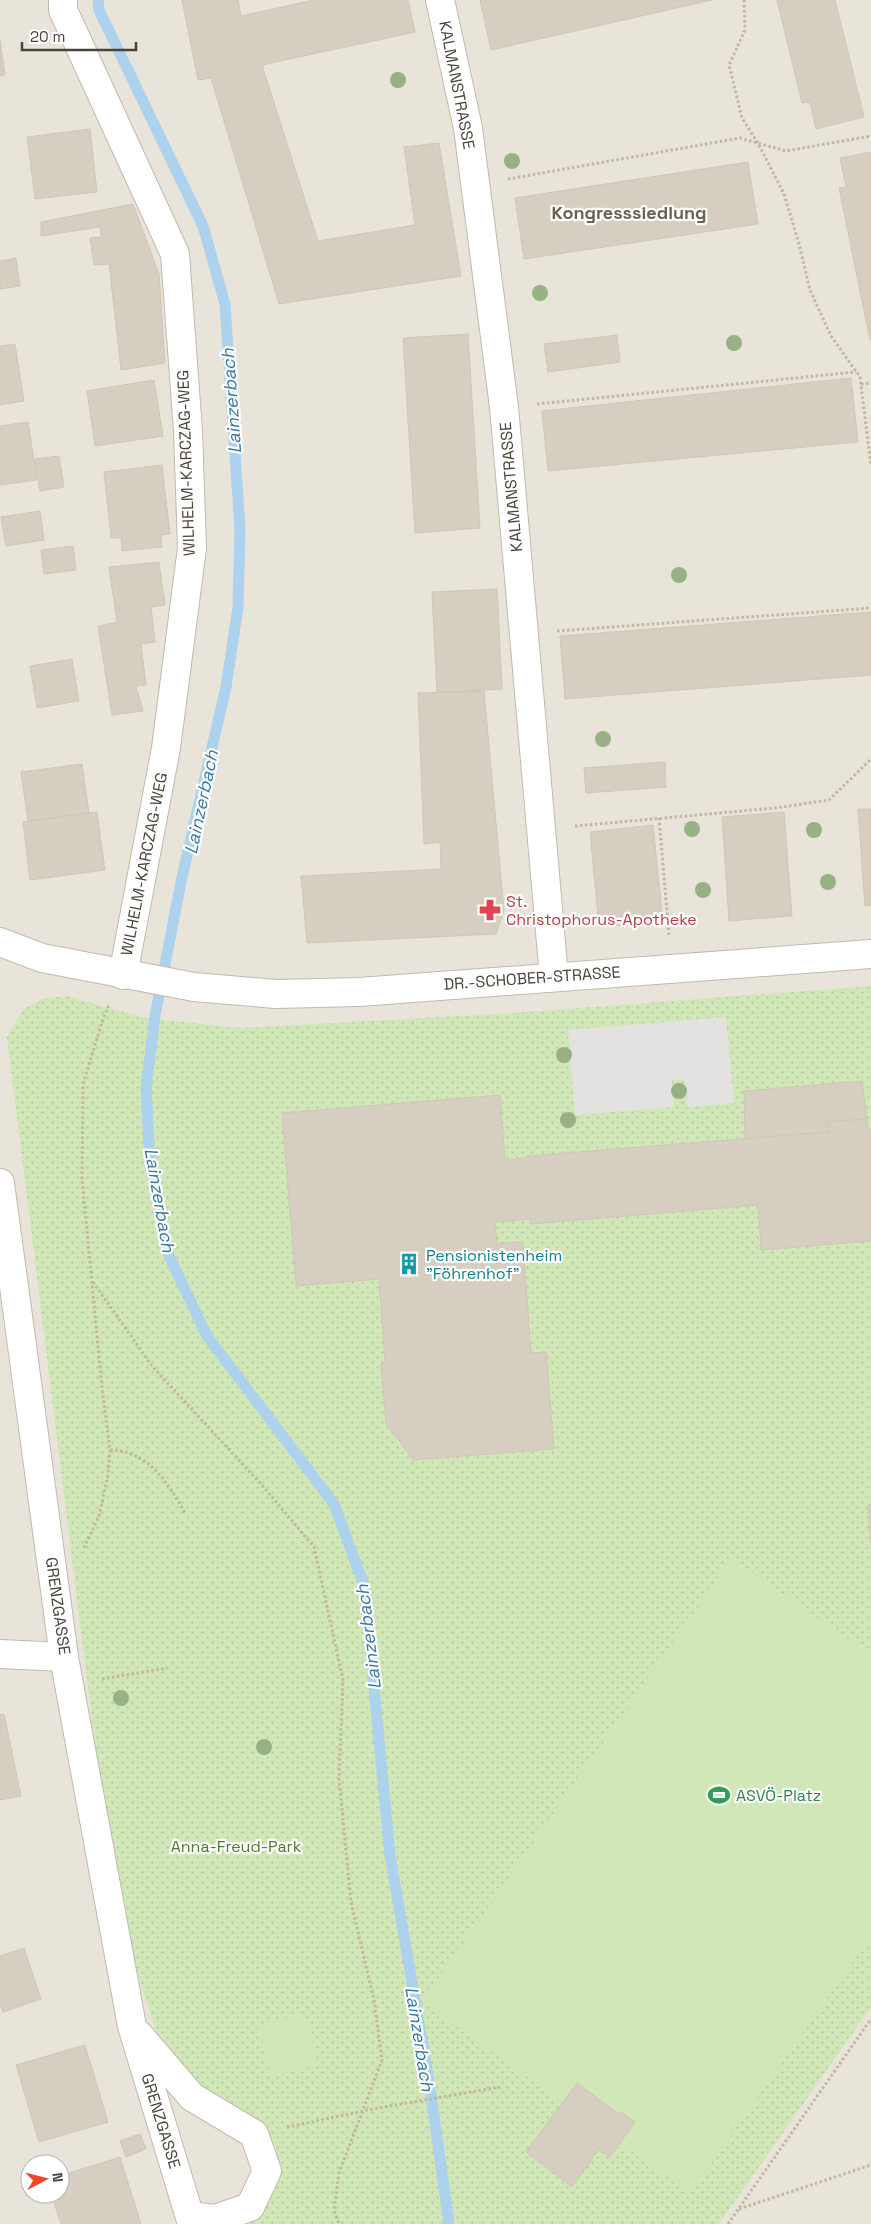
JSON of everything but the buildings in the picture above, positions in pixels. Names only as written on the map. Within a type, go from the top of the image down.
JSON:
[{"type":"street","name":"WILHELM-KARCZAG-WEG","points":[[63,0],[63,10],[175,254],[188,431],[192,548],[166,748],[127,975]]},
{"type":"street","name":"KALMANSTRASSE","points":[[440,0],[468,128],[504,407],[554,977]]},
{"type":"street","points":[[0,942],[42,958],[127,975]]},
{"type":"street","name":"DR.-SCHOBER-STRASSE","points":[[127,975],[194,987],[276,994],[360,992],[871,954]]},
{"type":"street","name":"GRENZGASSE","points":[[0,1184],[64,1657],[132,2026],[191,2220],[215,2219],[250,2207],[266,2172],[254,2134],[192,2098],[132,2026]]},
{"type":"street","points":[[0,1654],[64,1657]]},
{"type":"path","points":[[744,0],[745,30],[729,65],[742,118],[758,143],[784,194],[810,290],[831,336],[857,372],[861,384],[871,466]]},
{"type":"path","points":[[474,185],[740,138],[786,152],[871,136]]},
{"type":"path","points":[[504,407],[857,372]]},
{"type":"path","points":[[861,384],[871,383]]},
{"type":"path","points":[[524,634],[871,608]]},
{"type":"path","points":[[541,829],[775,808],[829,800],[871,759]]},
{"type":"path","points":[[659,818],[671,968]]},
{"type":"path","points":[[54,1580],[78,1562],[99,1516],[108,1475],[110,1450],[102,1388],[82,1179],[83,1084],[103,1019],[127,975]]},
{"type":"path","points":[[93,1282],[152,1366],[261,1484],[314,1547],[343,1680],[339,1778],[348,1873],[351,1902],[374,2000],[382,2060],[339,2173],[334,2210],[339,2224]]},
{"type":"path","points":[[110,1450],[122,1450],[138,1456],[150,1464],[163,1478],[185,1513]]},
{"type":"path","points":[[70,1684],[167,1668]]},
{"type":"path","points":[[728,2224],[871,2019]]},
{"type":"path","points":[[254,2134],[378,2108],[500,2087]]},
{"type":"path","points":[[739,2208],[871,2165]]},
{"type":"shaded area","points":[[0,0],[871,0],[871,2224],[0,2224]]},
{"type":"shaded area","points":[[726,1017],[734,1103],[687,1107],[685,1079],[672,1080],[674,1107],[575,1115],[568,1030]]},
{"type":"green space","name":"Anna-Freud-Park","points":[[871,986],[871,2007],[719,2224],[249,2224],[269,2199],[279,2175],[276,2148],[263,2124],[204,2089],[181,2069],[157,2033],[137,1972],[98,1768],[7,1037],[24,1009],[42,999],[67,996],[145,1018],[240,1028],[513,1013]]},
{"type":"green space","name":"ASVÖ-Platz","points":[[732,1558],[871,1655],[871,1936],[690,2193],[422,2002]]},
{"type":"green space","points":[[305,2013],[318,2065],[271,2076],[258,2025]]},
{"type":"waterway","name":"Lainzerbach","points":[[98,0],[99,10],[203,226],[225,304],[240,529],[238,607],[226,687],[182,877],[155,1016],[146,1088],[150,1164],[169,1256],[207,1336],[334,1504],[364,1585],[390,1855],[430,2087],[449,2224]]},
{"type":"place","name":"St. Christophorus-Apotheke","points":[[490,910]]},
{"type":"place","name":"Pensionistenheim \"Föhrenhof\"","points":[[409,1264]]},
{"type":"place","name":"ASVÖ-Platz","points":[[719,1795]]},
{"type":"district","name":"Kongresssiedlung","points":[[629,212]]}]
